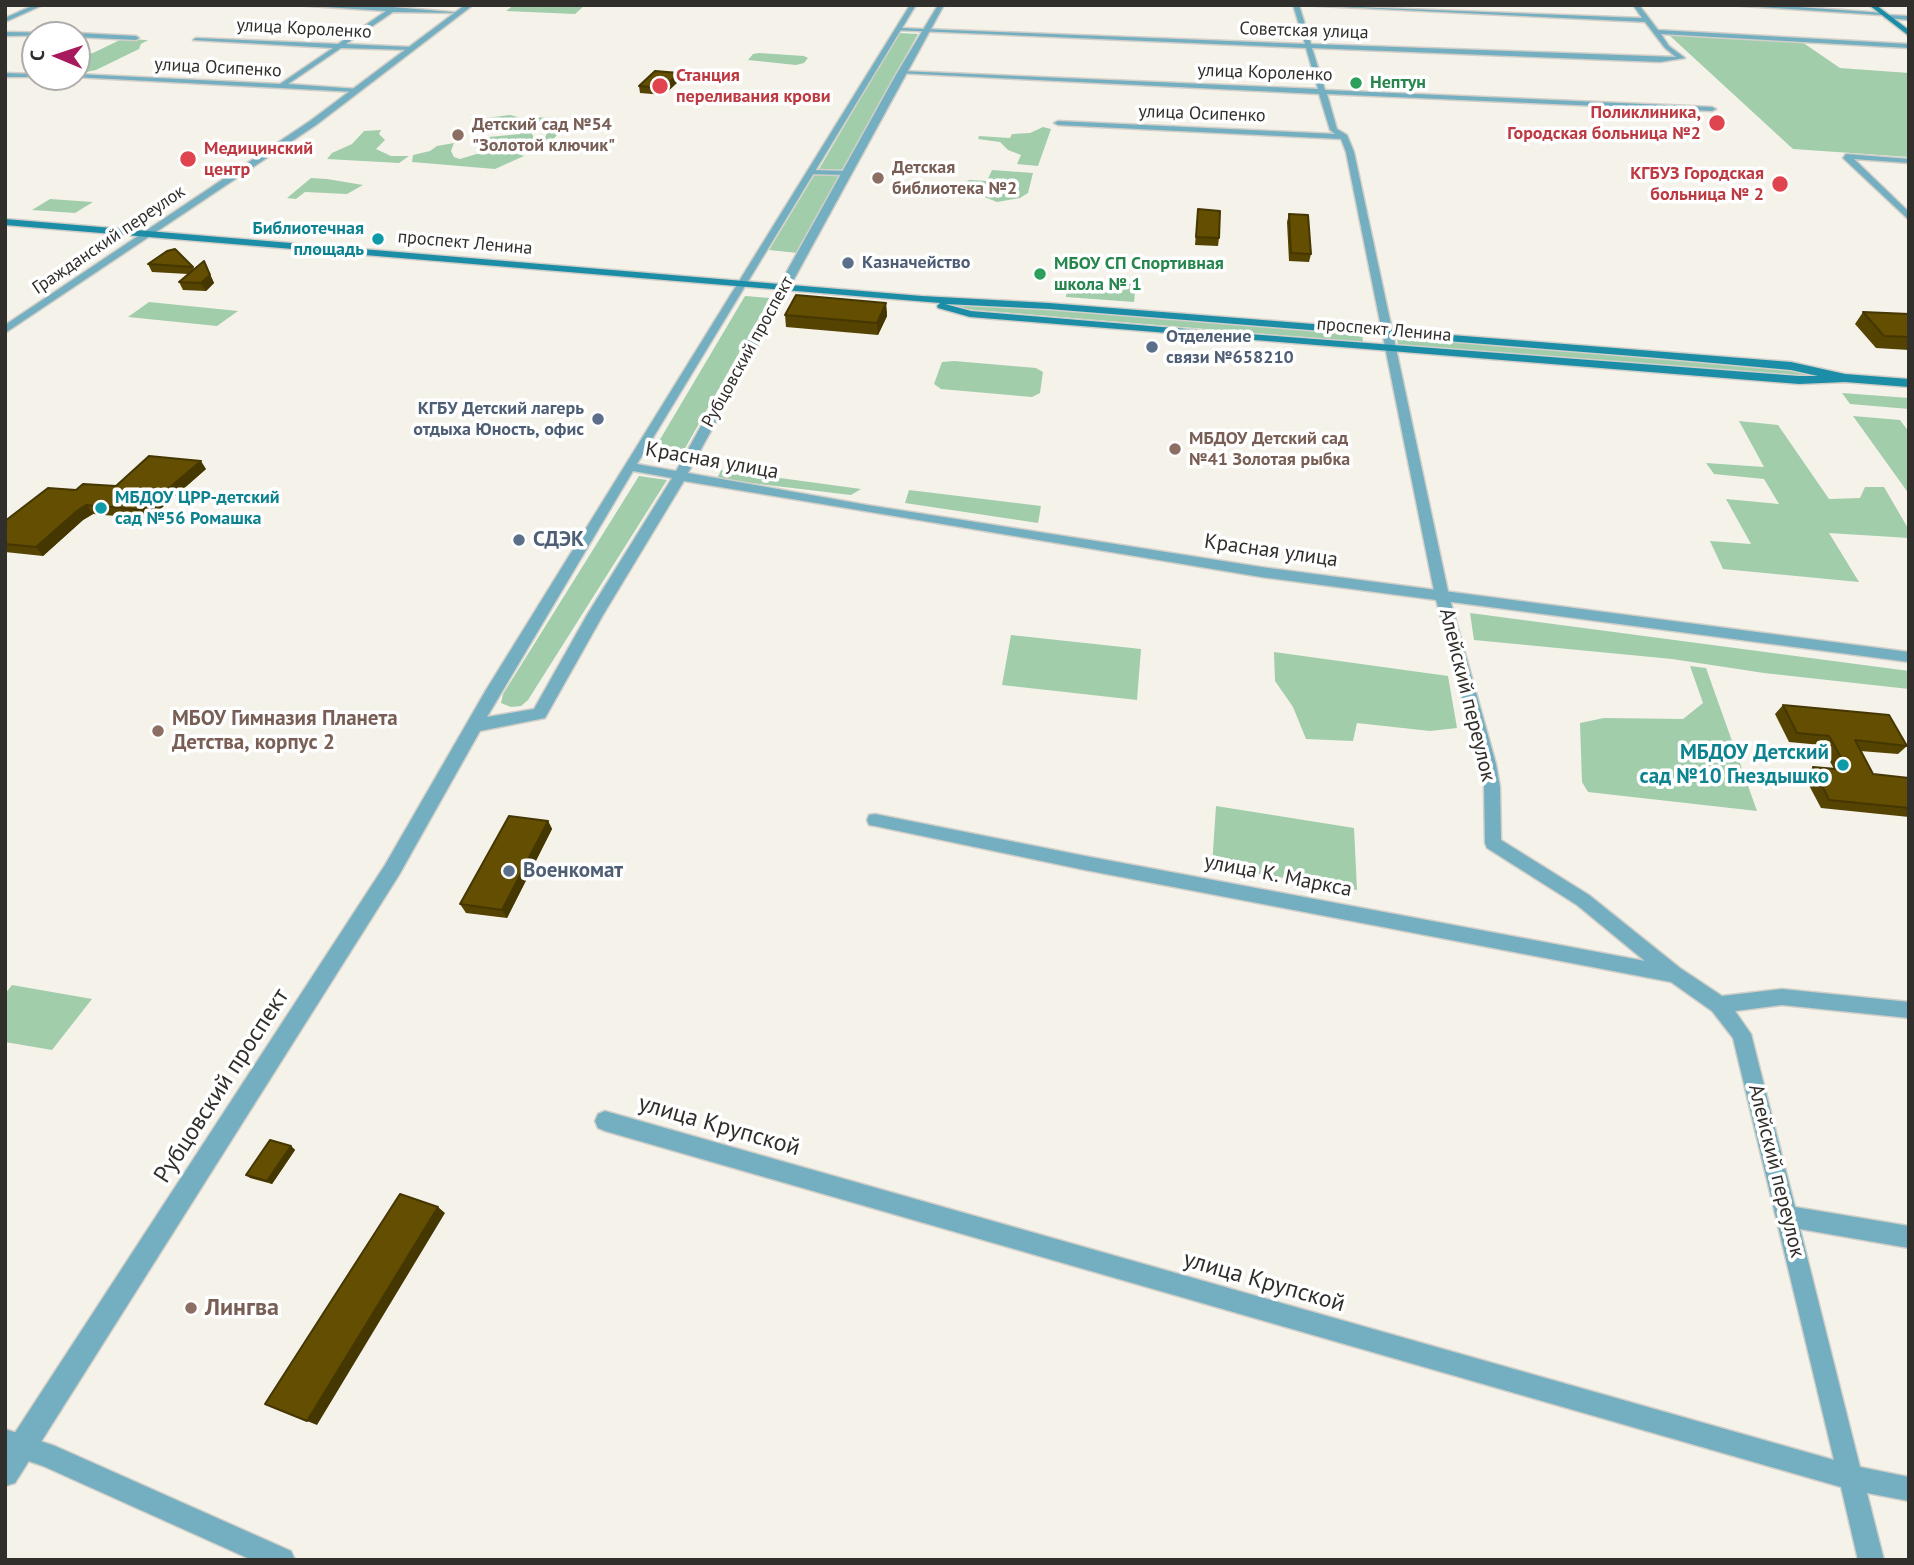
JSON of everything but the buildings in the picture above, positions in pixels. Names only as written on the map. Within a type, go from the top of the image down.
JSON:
[{"type":"main road","points":[[1872,5],[1909,34]]},
{"type":"main road","name":"проспект Ленина","points":[[5,222],[922,299],[956,305],[1392,348],[1805,380],[1845,379],[1909,383]]},
{"type":"main road","name":"проспект Ленина","points":[[956,305],[1390,334],[1799,368],[1845,379]]},
{"type":"main road","points":[[1799,368],[1805,373],[1805,380]]},
{"type":"street","points":[[5,20],[40,5]]},
{"type":"street","points":[[297,5],[396,7],[458,13]]},
{"type":"street","name":"Гражданский переулок","points":[[5,330],[279,147],[470,5]]},
{"type":"street","name":"Рубцовский проспект","points":[[5,1473],[14,1444],[386,880],[477,725],[492,694],[913,5]]},
{"type":"street","name":"Рубцовский проспект","points":[[477,725],[539,714],[595,615],[679,478],[901,73],[942,5]]},
{"type":"street","name":"Алейский переулок","points":[[1296,5],[1334,130],[1344,137],[1350,152],[1364,230],[1390,334],[1442,596],[1488,764],[1492,787],[1493,843],[1583,900],[1674,974],[1720,1005],[1742,1034],[1871,1560]]},
{"type":"street","points":[[1304,5],[1645,20]]},
{"type":"street","points":[[1636,5],[1655,32],[1909,46]]},
{"type":"street","points":[[1732,5],[1909,18]]},
{"type":"street","points":[[279,87],[396,7]]},
{"type":"street","name":"Советская улица","points":[[898,30],[1660,60],[1682,58],[1655,32]]},
{"type":"street","points":[[91,36],[136,38]]},
{"type":"street","name":"улица Короленко","points":[[196,40],[411,49]]},
{"type":"street","name":"улица Короленко","points":[[901,73],[1712,109]]},
{"type":"street","name":"улица Осипенко","points":[[91,77],[356,90]]},
{"type":"street","name":"улица Осипенко","points":[[1058,123],[1344,137]]},
{"type":"street","points":[[1909,161],[1846,156],[1909,217]]},
{"type":"street","points":[[811,172],[846,173]]},
{"type":"street","name":"Красная улица","points":[[629,467],[679,478],[1261,572],[1909,657]]},
{"type":"street","name":"улица К. Маркса","points":[[875,820],[1084,863],[1674,974]]},
{"type":"street","points":[[1720,1005],[1782,997],[1909,1010]]},
{"type":"street","name":"улица Крупской","points":[[605,1121],[1850,1477],[1909,1489]]},
{"type":"street","points":[[1788,1216],[1909,1237]]},
{"type":"street","points":[[14,1444],[282,1560]]},
{"type":"green space","points":[[514,5],[585,5],[575,14],[506,11]]},
{"type":"green space","points":[[899,33],[918,34],[842,170],[819,169]]},
{"type":"green space","points":[[1669,35],[1802,42],[1840,68],[1909,73],[1909,157],[1793,149]]},
{"type":"green space","points":[[122,39],[148,40],[141,44],[139,49],[91,71],[93,53]]},
{"type":"green space","points":[[753,54],[808,58],[804,63],[796,65],[748,60]]},
{"type":"green space","points":[[510,115],[526,119],[528,126],[534,129],[531,133],[536,140],[526,146],[525,151],[476,149],[489,137],[520,134],[523,127],[506,121],[469,120]]},
{"type":"green space","points":[[533,117],[572,119],[545,148],[536,149],[535,145],[546,136],[548,126],[546,123],[535,125],[529,122]]},
{"type":"green space","points":[[1043,127],[1051,129],[1038,166],[1017,164],[1021,155],[1008,150],[1000,142],[978,139],[979,136],[1010,138],[1012,134],[1030,133]]},
{"type":"green space","points":[[381,130],[379,134],[385,140],[376,149],[391,156],[409,156],[399,163],[327,159],[332,153],[352,144],[364,131]]},
{"type":"green space","points":[[454,143],[451,151],[454,157],[460,159],[480,153],[516,153],[524,156],[495,169],[412,162],[413,155]]},
{"type":"green space","points":[[992,170],[1033,173],[1028,193],[1020,198],[997,202],[961,185],[969,180],[987,181]]},
{"type":"green space","points":[[815,174],[840,176],[798,253],[769,250]]},
{"type":"green space","points":[[311,178],[363,185],[347,194],[305,192],[296,199],[287,198]]},
{"type":"green space","points":[[50,199],[93,202],[75,213],[32,210]]},
{"type":"green space","points":[[1118,282],[1136,283],[1134,302],[1066,297],[1067,289],[1110,292]]},
{"type":"green space","points":[[745,296],[770,298],[679,459],[649,458]]},
{"type":"green space","points":[[149,302],[238,311],[217,326],[128,317]]},
{"type":"green space","points":[[963,303],[1362,334],[1363,342],[963,309],[958,306]]},
{"type":"green space","points":[[1397,337],[1795,369],[1804,372],[1806,376],[1798,378],[1398,346]]},
{"type":"green space","points":[[942,362],[1036,368],[1043,372],[1040,393],[1032,397],[941,389],[934,384]]},
{"type":"green space","points":[[1842,393],[1909,398],[1909,409],[1850,404]]},
{"type":"green space","points":[[1853,416],[1900,420],[1909,432],[1909,494]]},
{"type":"green space","points":[[1739,421],[1778,425],[1829,499],[1860,498],[1865,487],[1884,487],[1909,530],[1909,538],[1829,533],[1859,582],[1723,569],[1710,541],[1751,544],[1726,499],[1779,504],[1764,479],[1714,474],[1706,463],[1764,467]]},
{"type":"green space","points":[[721,470],[861,489],[851,495],[717,479]]},
{"type":"green space","points":[[639,476],[667,480],[528,700],[521,706],[511,707],[501,703],[503,694]]},
{"type":"green space","points":[[909,490],[1041,506],[1038,523],[905,503]]},
{"type":"green space","points":[[1470,613],[1909,671],[1909,689],[1764,673],[1672,659],[1474,640]]},
{"type":"green space","points":[[1011,635],[1141,649],[1137,700],[1002,685]]},
{"type":"green space","points":[[1274,652],[1448,676],[1457,728],[1430,731],[1357,723],[1353,741],[1306,739],[1293,707],[1275,681]]},
{"type":"green space","points":[[1690,666],[1706,668],[1757,811],[1588,792],[1582,782],[1580,723],[1604,718],[1683,719],[1703,703]]},
{"type":"green space","points":[[1216,806],[1354,828],[1357,890],[1212,866]]},
{"type":"green space","points":[[12,985],[92,999],[52,1050],[5,1042],[5,994]]},
{"type":"place","name":"Нептун","points":[[1356,83]]},
{"type":"place","name":"Станция переливания крови","points":[[660,86]]},
{"type":"place","name":"Поликлиника, Городская больница №2","points":[[1717,123]]},
{"type":"place","name":"Детский сад №54 \"Золотой ключик\"","points":[[458,135]]},
{"type":"place","name":"Медицинский центр","points":[[188,159]]},
{"type":"place","name":"Детская библиотека №2","points":[[878,178]]},
{"type":"place","name":"КГБУЗ Городская больница № 2","points":[[1780,184]]},
{"type":"place","name":"Библиотечная площадь","points":[[378,239]]},
{"type":"place","name":"Казначейство","points":[[848,263]]},
{"type":"place","name":"МБОУ СП Спортивная школа № 1","points":[[1040,274]]},
{"type":"place","name":"Отделение связи №658210","points":[[1152,347]]},
{"type":"place","name":"КГБУ Детский лагерь отдыха Юность, офис","points":[[598,419]]},
{"type":"place","name":"МБДОУ Детский сад №41 Золотая рыбка","points":[[1175,449]]},
{"type":"place","name":"МБДОУ ЦРР-детский сад №56 Ромашка","points":[[101,508]]},
{"type":"place","name":"СДЭК","points":[[519,540]]},
{"type":"place","name":"МБОУ Гимназия Планета Детства, корпус 2","points":[[158,731]]},
{"type":"place","name":"МБДОУ Детский сад №10 Гнездышко","points":[[1843,765]]},
{"type":"place","name":"Военкомат","points":[[509,871]]},
{"type":"place","name":"Лингва","points":[[191,1308]]}]
